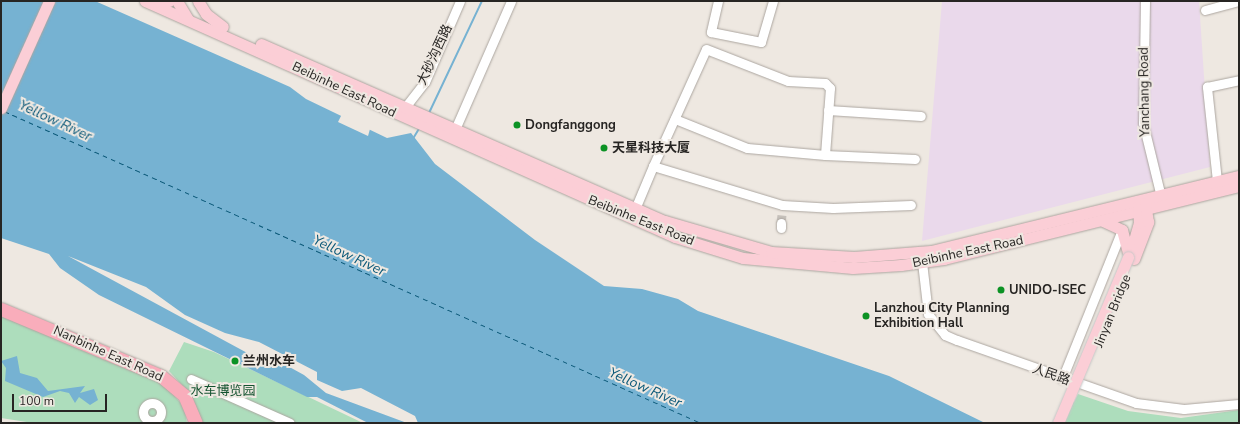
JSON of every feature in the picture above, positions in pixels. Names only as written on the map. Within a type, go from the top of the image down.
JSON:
[{"type":"highway","name":"Nanbinhe East Road","points":[[1,308],[170,382],[184,395],[196,423]]},
{"type":"main road","points":[[1,95],[42,1]]},
{"type":"main road","points":[[1,108],[49,1]]},
{"type":"main road","points":[[145,1],[166,1]]},
{"type":"main road","name":"Beibinhe East Road","points":[[145,1],[447,138],[676,237],[743,258],[853,268],[922,262],[1103,221],[1163,204],[1239,186]]},
{"type":"main road","name":"Beibinhe East Road","points":[[166,1],[179,5],[223,28],[452,126],[635,209],[746,246],[854,257],[931,251],[1139,198],[1239,176]]},
{"type":"main road","points":[[198,1],[206,14],[223,28]]},
{"type":"main road","points":[[179,5],[196,24]]},
{"type":"main road","points":[[1131,258],[1144,210],[1139,198]]},
{"type":"main road","points":[[1103,221],[1122,230],[1127,240],[1131,258]]},
{"type":"main road","name":"Jinyan Bridge","points":[[1058,423],[1131,258]]},
{"type":"main road","name":"Jinyan Bridge","points":[[1067,423],[1131,258]]},
{"type":"main road","name":"Nanbinhe East Road","points":[[1,303],[44,326]]},
{"type":"street","name":"大砂沟西路","points":[[411,108],[425,82],[460,1]]},
{"type":"street","points":[[447,138],[511,1]]},
{"type":"street","points":[[718,1],[711,32],[761,42],[773,1]]},
{"type":"street","name":"Yanchang Road","points":[[1145,1],[1144,123],[1163,204]]},
{"type":"street","points":[[1205,10],[1239,1]]},
{"type":"street","points":[[635,209],[653,166],[709,48],[788,81],[825,83],[830,88],[825,155]]},
{"type":"street","points":[[1217,181],[1207,88],[1239,80]]},
{"type":"street","points":[[828,110],[921,116]]},
{"type":"street","points":[[675,119],[747,148],[825,155],[915,159]]},
{"type":"street","points":[[653,166],[781,218],[833,208],[911,205]]},
{"type":"street","points":[[1062,379],[1122,230]]},
{"type":"street","name":"人民路","points":[[922,262],[928,314],[945,335],[1062,379],[1158,407],[1239,404]]},
{"type":"street","points":[[191,379],[290,423]]},
{"type":"shaded area","points":[[942,1],[1199,1],[1210,167],[922,241]]},
{"type":"green space","points":[[1,315],[165,385],[184,407],[187,423],[33,423],[1,418]]},
{"type":"green space","name":"水车博览园","points":[[184,342],[214,352],[363,423],[201,423],[182,385],[169,371]]},
{"type":"green space","points":[[1078,394],[1128,411],[1181,418],[1239,410],[1239,423],[1064,423],[1067,416],[1058,412],[1064,399],[1074,402]]},
{"type":"water","name":"Yellow River","points":[[1,1],[95,1],[290,87],[306,99],[387,138],[411,133],[435,164],[535,240],[604,286],[642,289],[678,299],[698,311],[889,376],[985,423],[418,423],[415,416],[361,388],[342,391],[317,380],[317,372],[259,342],[225,333],[185,315],[146,287],[68,256],[251,355],[273,358],[304,375],[326,393],[407,423],[368,423],[317,397],[307,397],[99,295],[60,268],[49,254],[1,238]]},
{"type":"water","points":[[17,356],[20,373],[37,378],[48,391],[85,386],[80,393],[94,389],[98,400],[90,405],[79,397],[75,403],[69,393],[60,391],[43,397],[5,381],[6,368],[1,361]]},
{"type":"pier","points":[[342,114],[370,129],[368,136],[338,122]]},
{"type":"waterway","points":[[429,113],[482,1]]},
{"type":"waterway","points":[[414,137],[420,127]]},
{"type":"ferry route","points":[[4,111],[701,423]]},
{"type":"tunnel","points":[[781,223],[782,215]]},
{"type":"place","name":"Dongfanggong","points":[[517,125]]},
{"type":"place","name":"天星科技大厦","points":[[604,148]]},
{"type":"place","name":"UNIDO-ISEC","points":[[1001,290]]},
{"type":"place","name":"Lanzhou City Planning Exhibition Hall","points":[[866,316]]},
{"type":"place","name":"兰州水车","points":[[235,361]]}]
